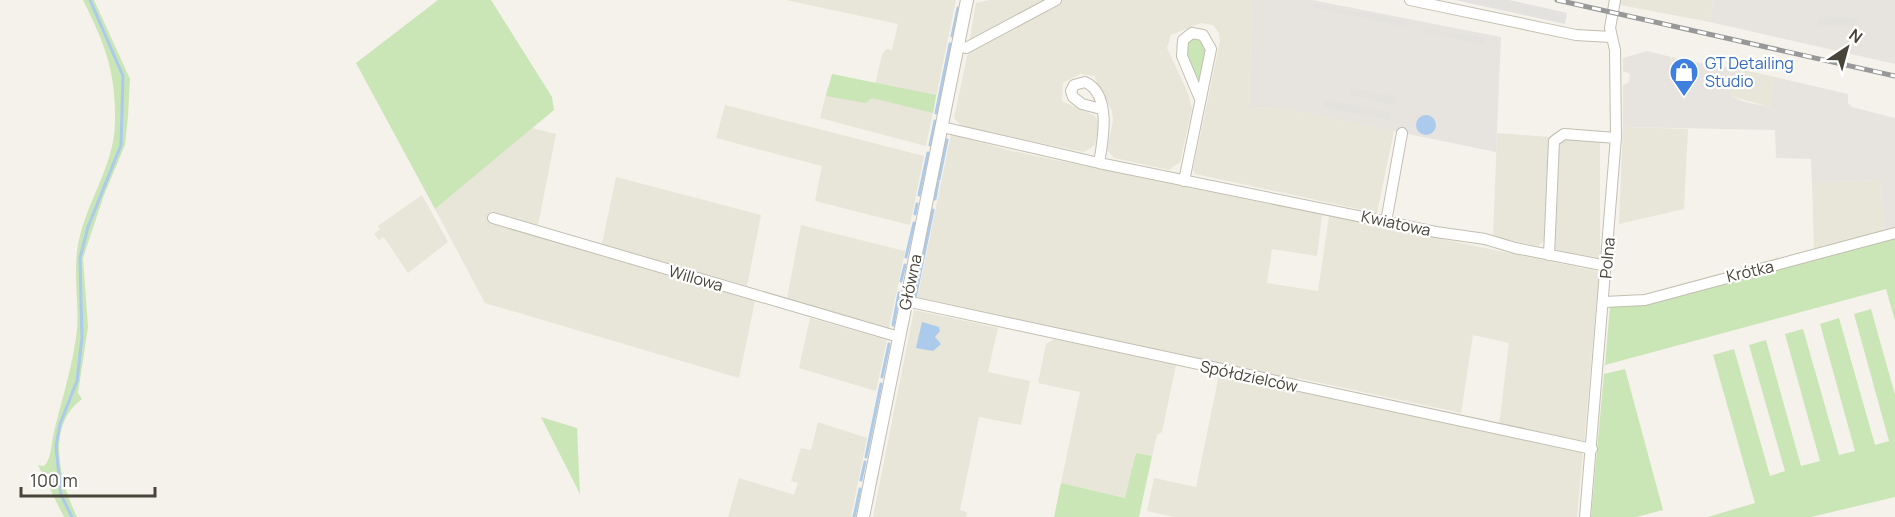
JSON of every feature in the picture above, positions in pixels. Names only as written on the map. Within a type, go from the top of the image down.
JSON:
[{"type":"street","name":"Główna","points":[[862,517],[967,0]]},
{"type":"street","points":[[958,46],[966,48],[1056,0]]},
{"type":"street","points":[[1410,0],[1576,35],[1611,37]]},
{"type":"street","name":"Polna","points":[[1585,517],[1616,138],[1616,50],[1611,37],[1615,0]]},
{"type":"street","points":[[1184,181],[1211,44],[1203,35],[1192,33],[1183,40],[1181,50],[1200,99]]},
{"type":"street","points":[[1099,163],[1105,129],[1101,109]]},
{"type":"street","name":"Kwiatowa","points":[[942,127],[1184,181],[1386,222],[1485,239],[1607,266]]},
{"type":"street","points":[[1386,222],[1402,133]]},
{"type":"street","points":[[1549,255],[1554,141],[1564,134],[1616,138]]},
{"type":"street","name":"Willowa","points":[[493,218],[899,337]]},
{"type":"street","name":"Krótka","points":[[1604,302],[1645,300],[1712,280],[1895,233]]},
{"type":"street","name":"Spółdzielców","points":[[906,301],[1592,449]]},
{"type":"shaded area","points":[[786,0],[956,0],[926,146],[820,118],[828,86],[872,97],[882,55],[886,49],[892,50],[898,24]]},
{"type":"shaded area","points":[[990,0],[1048,0],[969,44],[976,3]]},
{"type":"shaded area","points":[[1062,0],[1252,0],[1249,107],[1281,108],[1394,131],[1377,213],[1195,174],[1193,170],[1220,41],[1219,33],[1213,25],[1201,23],[1171,35],[1167,48],[1188,93],[1192,109],[1180,162],[1169,170],[1114,158],[1107,150],[1113,121],[1112,111],[1094,76],[1080,74],[1063,83],[1062,101],[1095,116],[1099,124],[1095,145],[1084,152],[961,126],[954,118],[968,52]]},
{"type":"shaded area","points":[[1252,0],[1312,0],[1501,37],[1496,152],[1281,108],[1249,107]]},
{"type":"shaded area","points":[[1455,0],[1509,0],[1567,13],[1565,24]]},
{"type":"shaded area","points":[[1620,0],[1713,0],[1710,22],[1620,5]]},
{"type":"shaded area","points":[[1713,0],[1895,0],[1895,64],[1710,22]]},
{"type":"shaded area","points":[[1314,3],[1406,21],[1407,27],[1313,8]]},
{"type":"shaded area","points":[[1818,17],[1859,18],[1859,27],[1818,26]]},
{"type":"shaded area","points":[[1424,28],[1486,38],[1485,45],[1424,32]]},
{"type":"shaded area","points":[[1647,51],[1671,57],[1669,73],[1692,77],[1695,62],[1739,69],[1731,96],[1745,102],[1770,107],[1775,77],[1848,94],[1848,103],[1852,107],[1895,118],[1895,229],[1885,231],[1880,180],[1812,183],[1811,159],[1776,158],[1775,130],[1623,127],[1623,85],[1629,82],[1630,74],[1623,71],[1623,58]]},
{"type":"shaded area","points":[[1672,57],[1695,62],[1692,77],[1668,73]]},
{"type":"shaded area","points":[[1739,69],[1775,77],[1770,107],[1731,96]]},
{"type":"shaded area","points":[[1350,88],[1397,97],[1396,105],[1349,95]]},
{"type":"shaded area","points":[[1324,99],[1391,112],[1390,120],[1322,107]]},
{"type":"shaded area","points":[[725,105],[924,156],[910,225],[815,201],[822,166],[716,138]]},
{"type":"shaded area","points":[[1623,127],[1688,129],[1684,209],[1619,224]]},
{"type":"shaded area","points":[[532,128],[556,134],[538,225],[491,211],[489,223],[755,301],[739,378],[485,303],[435,209]]},
{"type":"shaded area","points":[[1497,133],[1549,137],[1544,241],[1538,246],[1493,237]]},
{"type":"shaded area","points":[[951,134],[1012,151],[1322,215],[1317,256],[1272,249],[1267,283],[1318,291],[1329,216],[1597,271],[1599,273],[1584,443],[1499,426],[1509,343],[1473,335],[1461,413],[1298,378],[1295,383],[917,300]]},
{"type":"shaded area","points":[[1566,139],[1600,142],[1600,258],[1555,250],[1559,145]]},
{"type":"shaded area","points":[[616,177],[761,215],[747,286],[602,244]]},
{"type":"shaded area","points":[[1880,180],[1885,231],[1814,249],[1812,183]]},
{"type":"shaded area","points":[[422,195],[448,242],[408,273],[384,237],[379,240],[374,234],[380,229],[378,226]]},
{"type":"shaded area","points":[[801,225],[905,251],[889,328],[787,298]]},
{"type":"shaded area","points":[[914,310],[998,328],[988,372],[1030,381],[1021,425],[979,417],[960,510],[967,512],[966,517],[873,517]]},
{"type":"shaded area","points":[[810,318],[887,340],[876,391],[799,368]]},
{"type":"shaded area","points":[[1054,339],[1176,365],[1162,432],[1157,435],[1152,456],[1136,453],[1126,498],[1061,483],[1080,392],[1038,383],[1046,344]]},
{"type":"shaded area","points":[[1219,375],[1583,452],[1577,517],[1174,517],[1147,511],[1154,478],[1196,487]]},
{"type":"shaded area","points":[[818,422],[867,438],[851,517],[728,517],[739,478],[794,495],[798,483],[791,481],[801,448],[811,450]]},
{"type":"green space","points":[[83,0],[94,0],[130,79],[125,145],[104,195],[83,258],[88,327],[78,393],[82,399],[70,410],[63,424],[59,455],[65,488],[77,517],[64,517],[38,465],[44,466],[49,459],[70,369],[77,330],[76,272],[80,235],[110,155],[115,122],[114,88],[108,59]]},
{"type":"green space","points":[[438,0],[491,0],[552,97],[554,110],[435,209],[356,63]]},
{"type":"green space","points":[[1195,36],[1207,45],[1202,81],[1197,81],[1185,54],[1186,40]]},
{"type":"green space","points":[[832,74],[936,95],[933,113],[872,98],[866,103],[826,96]]},
{"type":"green space","points":[[1895,237],[1895,321],[1886,289],[1605,365],[1610,306]]},
{"type":"green space","points":[[1871,309],[1895,395],[1895,497],[1811,517],[1708,517],[1755,503],[1713,355],[1734,349],[1770,476],[1785,471],[1749,345],[1766,340],[1801,466],[1820,461],[1785,334],[1803,329],[1839,455],[1855,451],[1820,324],[1839,318],[1875,445],[1889,441],[1854,314]]},
{"type":"green space","points":[[1625,369],[1663,510],[1636,517],[1591,517],[1604,374]]},
{"type":"green space","points":[[541,417],[577,428],[580,494]]},
{"type":"green space","points":[[1136,453],[1152,456],[1139,517],[1054,517],[1061,483],[1125,498]]},
{"type":"water","points":[[1426,115],[1433,118],[1436,125],[1433,132],[1426,135],[1419,132],[1416,125],[1419,118]]},
{"type":"water","points":[[922,322],[939,327],[940,331],[935,337],[941,344],[933,351],[916,348]]},
{"type":"waterway","points":[[72,517],[61,495],[56,446],[60,424],[77,381],[82,338],[80,258],[88,227],[121,145],[123,76],[90,0]]},
{"type":"waterway","points":[[952,36],[958,8]]},
{"type":"waterway","points":[[936,113],[950,44]]},
{"type":"waterway","points":[[930,145],[935,121]]},
{"type":"waterway","points":[[939,179],[947,140]]},
{"type":"waterway","points":[[919,195],[928,153]]},
{"type":"waterway","points":[[935,199],[938,182]]},
{"type":"waterway","points":[[915,214],[917,204]]},
{"type":"waterway","points":[[915,298],[933,210]]},
{"type":"waterway","points":[[906,257],[914,223]]},
{"type":"waterway","points":[[901,281],[905,265]]},
{"type":"waterway","points":[[893,325],[899,293]]},
{"type":"waterway","points":[[882,377],[889,344]]},
{"type":"waterway","points":[[866,457],[881,384]]},
{"type":"waterway","points":[[861,480],[865,462]]},
{"type":"waterway","points":[[854,517],[860,489]]},
{"type":"railway","points":[[1557,0],[1895,76]]},
{"type":"place","name":"GT Detailing Studio","points":[[1684,98]]}]
